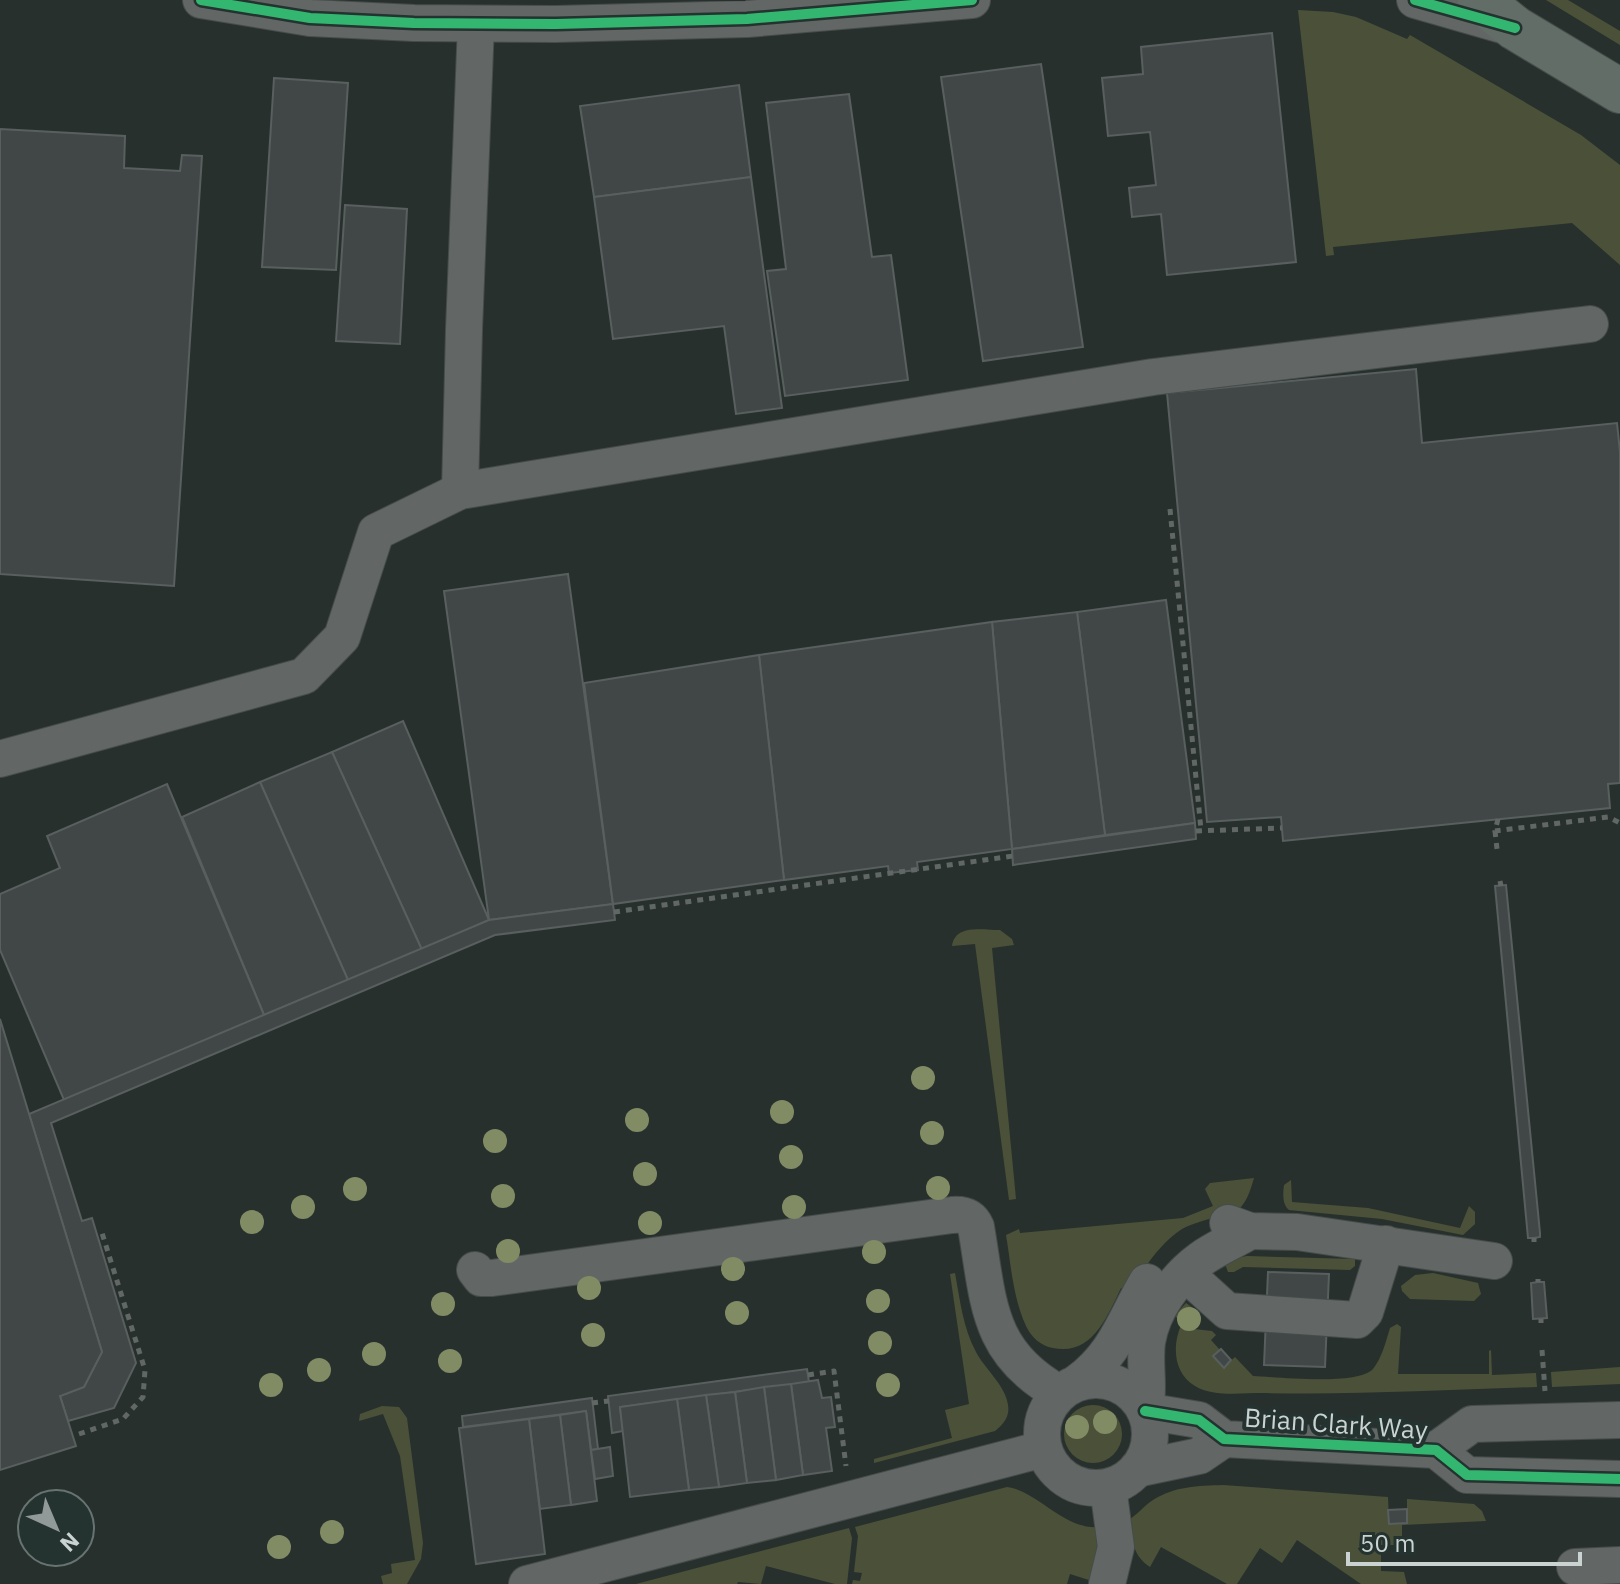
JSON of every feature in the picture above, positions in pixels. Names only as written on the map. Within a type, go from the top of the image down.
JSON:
[{"type":"main road","points":[[1480,0],[1515,28],[1618,90]]},
{"type":"street","points":[[201,0],[310,18],[476,24],[714,21],[972,0]]},
{"type":"street","points":[[1415,0],[1515,28]]},
{"type":"street","points":[[460,491],[476,24]]},
{"type":"street","points":[[0,759],[304,676],[342,637],[376,532],[460,491],[1153,377],[1590,324]]},
{"type":"street","points":[[475,1270],[481,1278],[492,1278],[963,1215],[970,1218],[976,1227],[991,1314],[1004,1346],[1028,1374],[1069,1388],[1100,1380],[1119,1385],[1136,1397],[1145,1411]]},
{"type":"street","points":[[527,1584],[1043,1449],[1043,1422],[1050,1404],[1095,1370],[1117,1342],[1146,1284],[1168,1255],[1183,1242],[1216,1225],[1228,1223],[1250,1231],[1297,1232],[1494,1261]]},
{"type":"street","points":[[1107,1584],[1116,1547],[1122,1478],[1147,1451],[1150,1436],[1145,1411],[1148,1393],[1147,1341],[1152,1325],[1166,1296],[1185,1273],[1214,1250],[1250,1231]]},
{"type":"street","points":[[1185,1273],[1227,1311],[1357,1320],[1365,1312],[1386,1244]]},
{"type":"street","name":"Brian Clark Way","points":[[1145,1411],[1199,1420],[1224,1439],[1436,1450],[1467,1475],[1620,1479]]},
{"type":"street","name":"Brian Clark Way","points":[[1436,1450],[1472,1424],[1620,1420]]},
{"type":"street","name":"Brian Clark Way","points":[[1043,1449],[1055,1471],[1068,1481],[1086,1487],[1199,1456],[1224,1439]]},
{"type":"street","points":[[1575,1567],[1620,1565]]},
{"type":"path","points":[[1170,509],[1198,831],[1282,828]]},
{"type":"path","points":[[1495,831],[1608,817],[1620,823]]},
{"type":"path","points":[[1497,849],[1495,831],[1498,819]]},
{"type":"path","points":[[614,912],[1013,856]]},
{"type":"path","points":[[79,1434],[123,1419],[143,1397],[145,1370],[102,1233],[97,1235]]},
{"type":"path","points":[[1542,1350],[1545,1392]]},
{"type":"path","points":[[808,1375],[834,1371],[848,1482]]},
{"type":"path","points":[[592,1403],[609,1401]]},
{"type":"green space","points":[[1546,0],[1568,0],[1620,31],[1620,45]]},
{"type":"green space","points":[[1298,10],[1356,17],[1407,39],[1410,35],[1581,135],[1620,165],[1620,265],[1572,223],[1333,247],[1334,255],[1326,256]]},
{"type":"green space","points":[[1000,930],[1012,939],[1014,945],[992,948],[1016,1199],[1009,1200],[975,944],[952,946],[958,934],[964,931]]},
{"type":"green space","points":[[1254,1178],[1241,1207],[1188,1226],[1166,1242],[1146,1266],[1130,1293],[1121,1288],[1104,1322],[1088,1340],[1067,1349],[1053,1348],[1031,1334],[1018,1304],[1006,1235],[1019,1229],[1020,1233],[1183,1218],[1213,1206],[1205,1189],[1210,1183]]},
{"type":"green space","points":[[1291,1180],[1292,1202],[1368,1208],[1460,1228],[1469,1206],[1475,1212],[1475,1224],[1463,1235],[1382,1219],[1289,1210],[1283,1192],[1284,1185]]},
{"type":"green space","points":[[1247,1256],[1355,1259],[1355,1266],[1350,1270],[1243,1267],[1228,1272],[1225,1264]]},
{"type":"green space","points":[[955,1273],[968,1333],[980,1358],[1003,1391],[1008,1405],[1007,1416],[995,1431],[874,1463],[874,1459],[952,1438],[945,1410],[969,1404],[950,1274]]},
{"type":"green space","points":[[1433,1273],[1478,1283],[1481,1294],[1474,1301],[1410,1299],[1402,1291],[1401,1286],[1415,1275]]},
{"type":"green space","points":[[1186,1303],[1196,1310],[1194,1329],[1212,1331],[1216,1335],[1211,1340],[1220,1350],[1214,1357],[1224,1367],[1235,1357],[1253,1376],[1335,1379],[1364,1374],[1376,1365],[1390,1328],[1397,1324],[1401,1327],[1398,1374],[1489,1374],[1491,1350],[1492,1375],[1536,1373],[1537,1387],[1399,1392],[1210,1392],[1187,1380],[1178,1365],[1177,1338],[1183,1321],[1174,1316]]},
{"type":"green space","points":[[1620,1367],[1620,1384],[1552,1387],[1551,1372]]},
{"type":"green space","points":[[1093,1405],[1104,1407],[1113,1414],[1120,1423],[1120,1445],[1113,1454],[1104,1461],[1093,1463],[1082,1461],[1073,1454],[1066,1445],[1064,1434],[1066,1423],[1073,1414],[1082,1407]]},
{"type":"green space","points":[[382,1406],[399,1407],[407,1418],[423,1543],[421,1559],[407,1584],[383,1584],[381,1576],[392,1573],[391,1564],[415,1560],[400,1456],[383,1414],[359,1421],[360,1414]]},
{"type":"green space","points":[[1223,1485],[1388,1497],[1389,1524],[1407,1523],[1407,1499],[1474,1504],[1482,1511],[1486,1521],[1402,1525],[1402,1545],[1381,1545],[1381,1571],[1404,1572],[1407,1584],[1361,1584],[1297,1540],[1282,1563],[1260,1548],[1237,1584],[1227,1584],[1161,1547],[1150,1567],[1144,1563],[1134,1547],[1128,1520],[1161,1495],[1187,1488]]},
{"type":"green space","points":[[1007,1487],[1030,1496],[1075,1523],[1100,1527],[1092,1581],[1070,1574],[1067,1584],[852,1584],[853,1580],[860,1581],[862,1573],[854,1572],[858,1536],[855,1527]]},
{"type":"green space","points":[[849,1528],[852,1538],[847,1584],[835,1584],[766,1566],[761,1584],[636,1584]]},
{"type":"building","points":[[1272,33],[1296,262],[1167,275],[1161,214],[1132,217],[1129,188],[1156,185],[1150,132],[1108,136],[1102,78],[1143,74],[1141,47]]},
{"type":"building","points":[[1041,64],[1083,347],[983,361],[941,77]]},
{"type":"building","points":[[274,78],[348,83],[336,270],[262,267]]},
{"type":"building","points":[[739,85],[751,177],[594,197],[580,106]]},
{"type":"building","points":[[849,94],[872,257],[891,255],[908,380],[785,396],[767,271],[786,269],[766,103]]},
{"type":"building","points":[[0,129],[125,136],[124,168],[180,171],[182,155],[202,156],[174,586],[0,574]]},
{"type":"building","points":[[751,177],[782,408],[736,414],[724,326],[613,339],[594,197]]},
{"type":"building","points":[[345,205],[407,209],[400,344],[336,341]]},
{"type":"building","points":[[1416,369],[1422,443],[1617,423],[1620,452],[1620,783],[1608,784],[1610,808],[1283,841],[1281,817],[1207,822],[1167,393]]},
{"type":"building","points":[[568,574],[613,904],[489,920],[444,591]]},
{"type":"building","points":[[1166,600],[1195,823],[1105,835],[1077,612]]},
{"type":"building","points":[[1077,612],[1105,835],[1012,849],[992,622]]},
{"type":"building","points":[[992,622],[1012,849],[917,862],[918,870],[889,873],[888,866],[784,880],[759,655]]},
{"type":"building","points":[[759,655],[784,880],[613,904],[584,683]]},
{"type":"building","points":[[403,721],[489,920],[422,950],[332,752]]},
{"type":"building","points":[[332,752],[422,950],[348,980],[260,782]]},
{"type":"building","points":[[260,782],[348,980],[264,1015],[182,817]]},
{"type":"building","points":[[167,784],[264,1015],[64,1100],[0,950],[0,894],[60,868],[47,836]]},
{"type":"building","points":[[1195,823],[1196,839],[1013,865],[1012,849]]},
{"type":"building","points":[[1506,885],[1540,1233],[1540,1237],[1534,1238],[1528,1238],[1495,886]]},
{"type":"building","points":[[613,904],[615,920],[495,935],[51,1123],[82,1221],[92,1218],[136,1363],[114,1408],[68,1421],[60,1396],[84,1387],[102,1352],[29,1114],[489,920]]},
{"type":"building","points":[[0,1019],[102,1352],[84,1387],[60,1396],[76,1446],[0,1470]]},
{"type":"building","points":[[1268,1272],[1329,1274],[1325,1367],[1264,1365]]},
{"type":"building","points":[[1544,1282],[1547,1318],[1533,1319],[1531,1283]]},
{"type":"building","points":[[1221,1349],[1231,1360],[1224,1368],[1213,1356]]},
{"type":"building","points":[[807,1369],[809,1382],[620,1407],[623,1431],[612,1433],[608,1396]]},
{"type":"building","points":[[818,1380],[822,1398],[831,1397],[835,1427],[826,1428],[832,1471],[803,1475],[791,1384]]},
{"type":"building","points":[[791,1384],[803,1475],[776,1480],[764,1387]]},
{"type":"building","points":[[764,1387],[776,1480],[747,1483],[735,1392]]},
{"type":"building","points":[[735,1392],[747,1483],[719,1487],[706,1395]]},
{"type":"building","points":[[706,1395],[719,1487],[689,1490],[677,1399]]},
{"type":"building","points":[[592,1398],[598,1449],[591,1450],[586,1411],[463,1427],[462,1416]]},
{"type":"building","points":[[677,1399],[689,1490],[630,1497],[620,1407]]},
{"type":"building","points":[[586,1411],[597,1501],[571,1505],[560,1415]]},
{"type":"building","points":[[560,1415],[571,1505],[540,1509],[529,1419]]},
{"type":"building","points":[[529,1419],[545,1554],[476,1564],[459,1428]]},
{"type":"building","points":[[610,1447],[613,1476],[595,1479],[591,1450]]},
{"type":"building","points":[[1407,1509],[1407,1523],[1389,1524],[1388,1510]]},
{"type":"cycle path","points":[[201,0],[310,18],[414,23],[556,24],[747,19],[972,0]]},
{"type":"cycle path","points":[[1415,0],[1515,28]]},
{"type":"cycle path","points":[[1145,1411],[1199,1420],[1224,1439],[1436,1450],[1467,1475],[1620,1479]]}]
